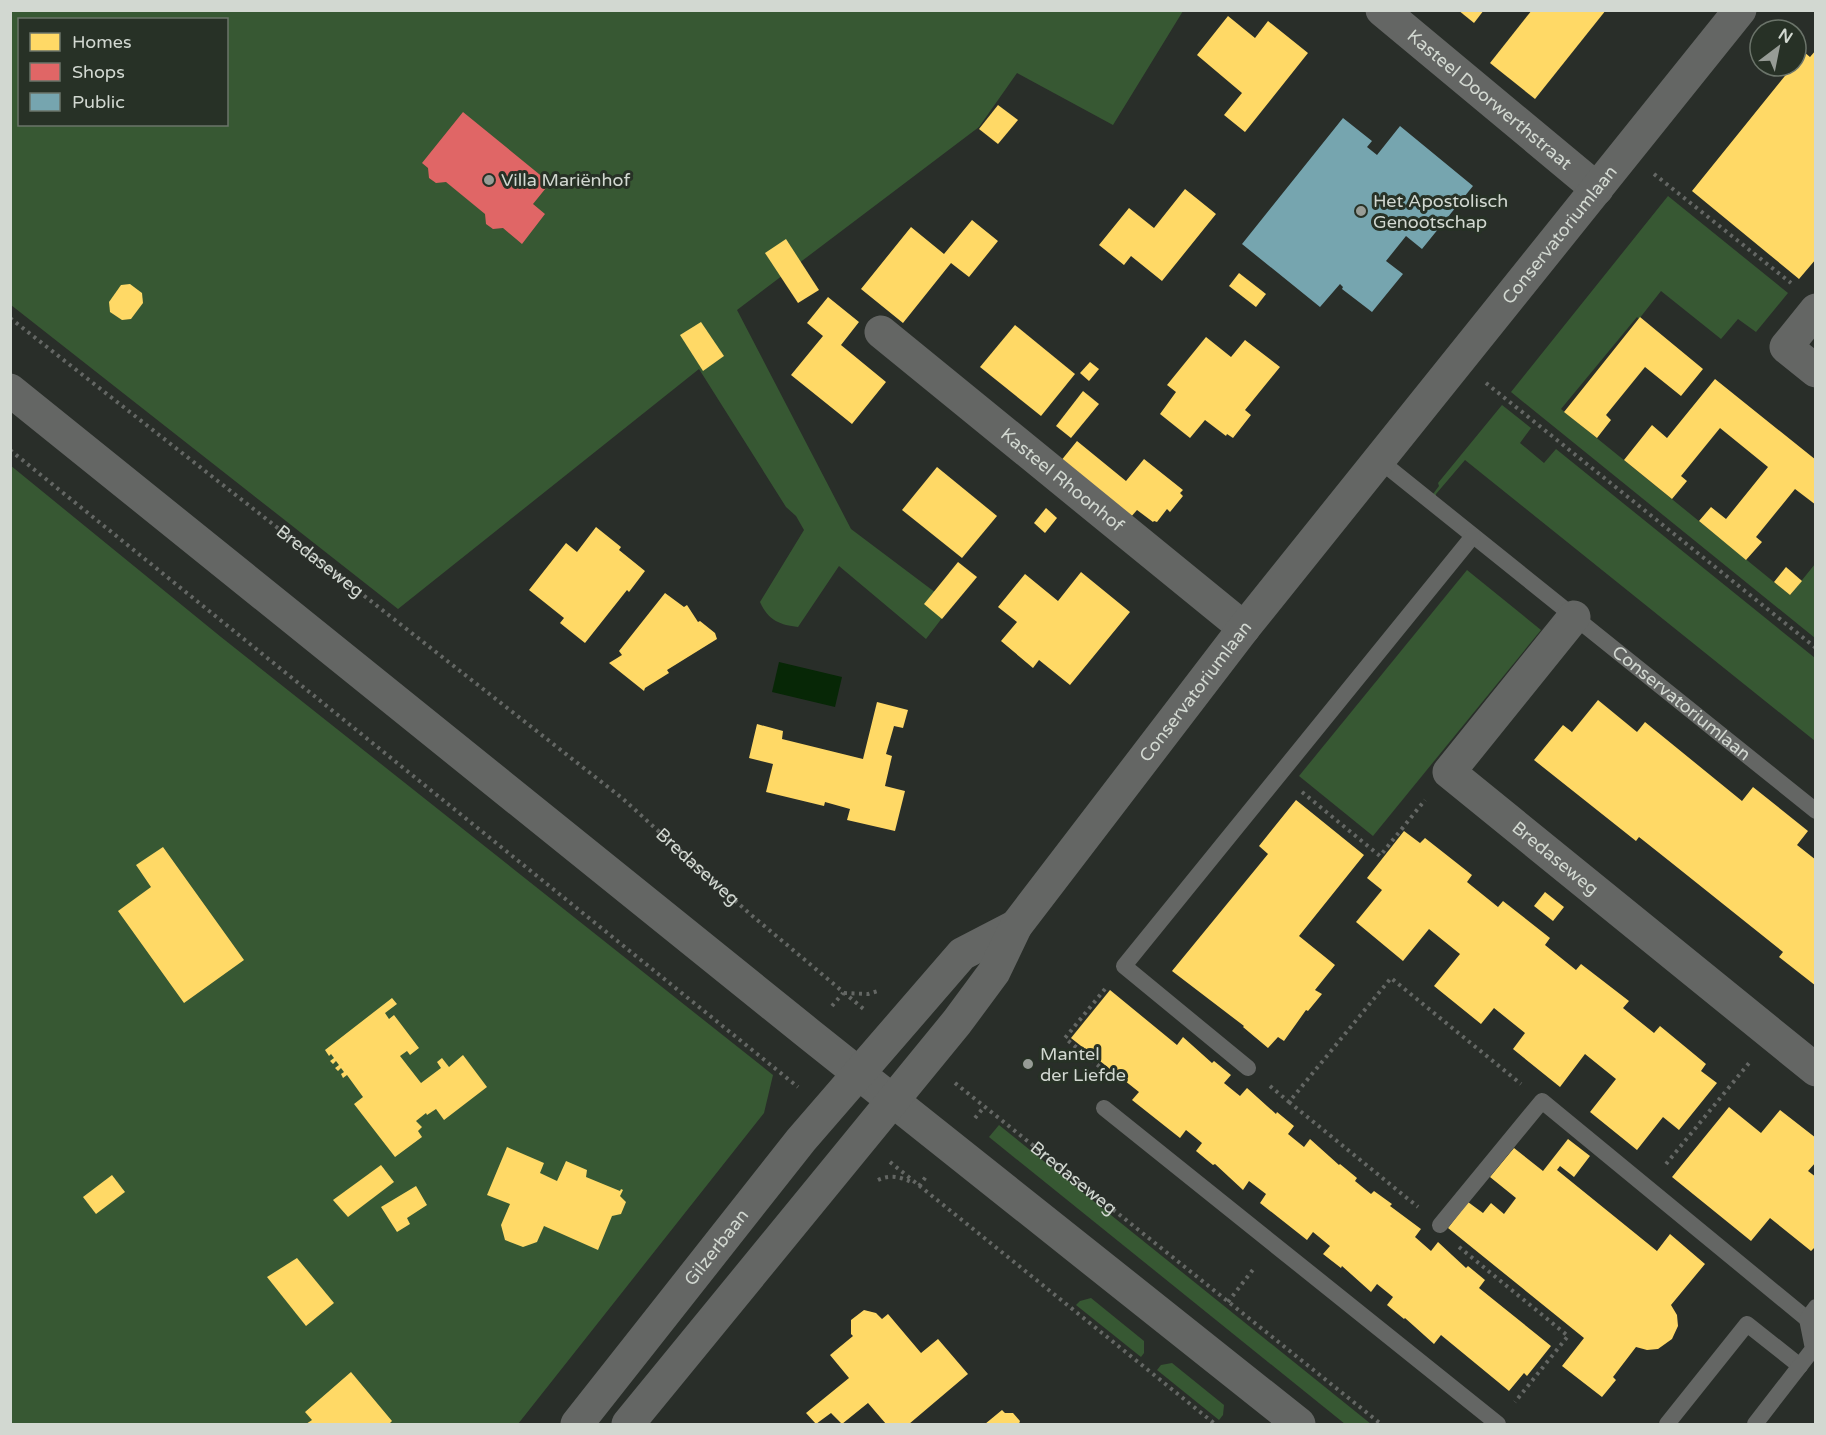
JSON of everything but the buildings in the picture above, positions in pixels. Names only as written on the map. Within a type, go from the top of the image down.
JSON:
[{"type":"street","name":"Kasteel Doorwerthstraat","points":[[1382,10],[1598,189]]},
{"type":"street","name":"Conservatoriumlaan","points":[[893,1101],[994,972],[1016,926],[1244,628],[1740,10]]},
{"type":"street","points":[[1806,298],[1786,347],[1815,370]]},
{"type":"street","name":"Kasteel Rhoonhof","points":[[881,332],[1244,628]]},
{"type":"street","points":[[10,390],[1299,1425]]},
{"type":"street","points":[[1449,772],[1574,617]]},
{"type":"street","name":"Bredaseweg","points":[[1449,772],[1815,1070]]},
{"type":"street","name":"Conservatoriumlaan","points":[[859,1073],[962,954],[1016,926]]},
{"type":"street","name":"Gilzerbaan","points":[[577,1425],[801,1140],[859,1073]]},
{"type":"street","points":[[628,1425],[893,1101]]},
{"type":"lane","name":"Conservatoriumlaan","points":[[1379,460],[1815,811]]},
{"type":"lane","points":[[1248,1068],[1124,966],[1473,536]]},
{"type":"lane","points":[[1440,1225],[1542,1101],[1647,1187],[1811,1313],[1814,1349],[1755,1425]]},
{"type":"lane","points":[[1104,1108],[1498,1424]]},
{"type":"lane","points":[[1667,1425],[1747,1324],[1800,1366]]},
{"type":"path","points":[[1627,152],[1806,298]]},
{"type":"path","name":"Bredaseweg","points":[[10,318],[622,798],[750,914],[894,1033]]},
{"type":"path","points":[[1459,362],[1815,648]]},
{"type":"path","points":[[10,450],[778,1072]]},
{"type":"path","points":[[1280,774],[1380,856],[1449,772]]},
{"type":"path","points":[[1104,1108],[1123,1086],[1065,1038],[1124,966]]},
{"type":"path","points":[[1289,1102],[1391,978],[1542,1101]]},
{"type":"path","points":[[1647,1187],[1772,1035]]},
{"type":"path","name":"Bredaseweg","points":[[927,1059],[1381,1425]]},
{"type":"path","points":[[1248,1068],[1440,1225],[1442,1234],[1569,1336],[1498,1424]]},
{"type":"path","points":[[919,1186],[1215,1425]]},
{"type":"path","points":[[1228,1302],[1274,1244]]},
{"type":"shaded area","points":[[10,11],[1183,11],[1113,125],[1017,73],[979,127],[737,310],[851,529],[952,605],[926,639],[839,566],[798,627],[780,623],[767,613],[760,602],[804,530],[796,516],[786,507],[699,369],[398,609],[11,305]]},
{"type":"shaded area","points":[[1668,196],[1788,293],[1756,332],[1738,319],[1721,339],[1661,291],[1561,409],[1790,595],[1815,564],[1815,638],[1511,392]]},
{"type":"shaded area","points":[[1502,405],[1531,428],[1520,443],[1544,463],[1556,449],[1815,658],[1815,741],[1465,460],[1436,494],[1436,497],[1433,494],[1439,486],[1438,483]]},
{"type":"shaded area","points":[[10,465],[221,637],[773,1075],[764,1113],[518,1424],[11,1424]]},
{"type":"shaded area","points":[[1467,570],[1541,630],[1373,836],[1299,776]]},
{"type":"shaded area","points":[[779,662],[842,677],[835,707],[772,692]]},
{"type":"shaded area","points":[[999,1125],[1371,1424],[1345,1424],[989,1137]]},
{"type":"shaded area","points":[[1091,1298],[1144,1341],[1144,1353],[1141,1357],[1076,1305],[1080,1301]]},
{"type":"shaded area","points":[[1172,1363],[1224,1405],[1223,1415],[1219,1420],[1157,1370],[1161,1365]]},
{"type":"place","name":"Villa Mariënhof","points":[[489,180]]},
{"type":"place","name":"Het Apostolisch Genootschap","points":[[1361,211]]},
{"type":"place","name":"Mantel der Liefde","points":[[1028,1064]]}]
